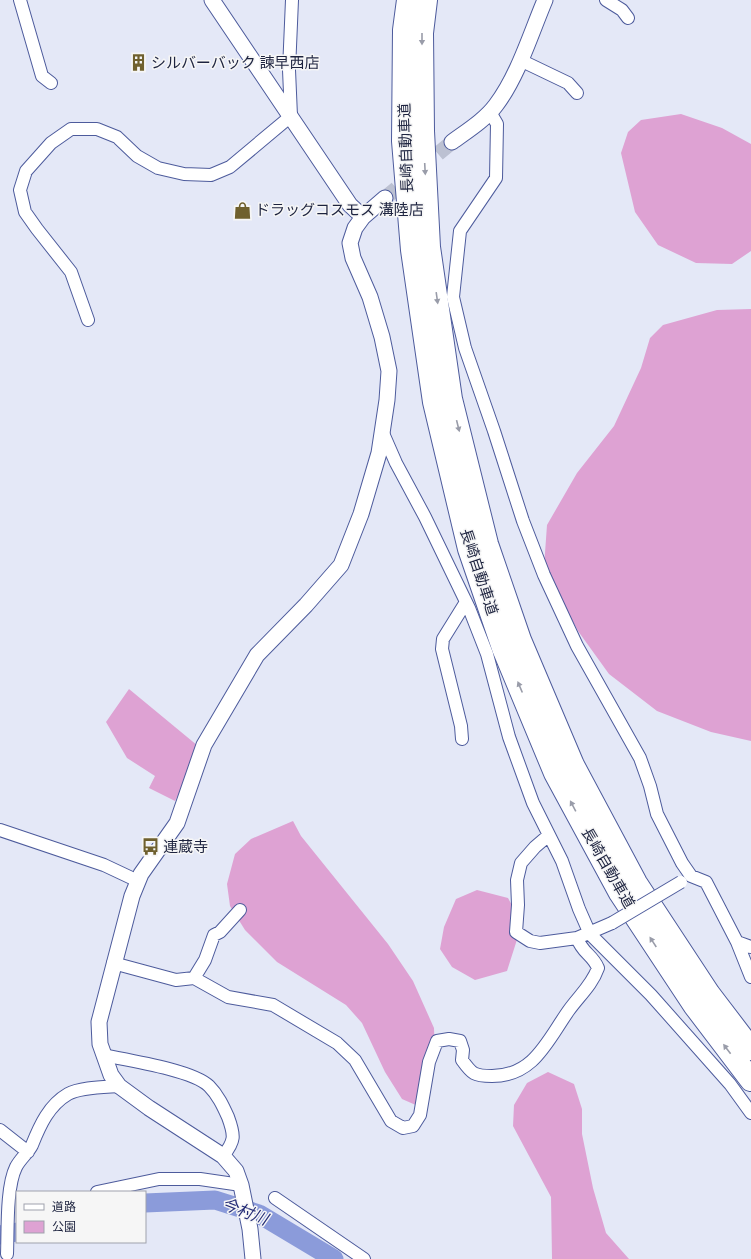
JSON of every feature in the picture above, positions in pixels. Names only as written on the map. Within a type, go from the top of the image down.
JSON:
[{"type":"highway","name":"長崎自動車道","points":[[408,0],[404,30],[404,141],[412,250],[434,402],[469,549],[503,648],[555,773],[620,893],[694,1005],[751,1080]]},
{"type":"highway","name":"長崎自動車道","points":[[426,0],[422,33],[423,132],[430,247],[451,399],[487,544],[520,640],[573,765],[636,883],[709,994],[751,1049]]},
{"type":"street","points":[[20,0],[42,76],[51,83]]},
{"type":"street","points":[[212,0],[350,205],[363,217]]},
{"type":"street","points":[[291,116],[289,70],[292,0]]},
{"type":"street","points":[[452,142],[490,112],[497,104],[520,60],[545,0]]},
{"type":"street","points":[[606,0],[622,10],[628,18]]},
{"type":"street","points":[[520,60],[568,83],[577,93]]},
{"type":"street","points":[[490,112],[497,124],[496,178],[460,231],[453,297],[465,348],[523,521],[544,575],[577,646],[640,758],[650,786],[657,814],[686,879]]},
{"type":"street","points":[[88,320],[71,272],[25,212],[20,190],[26,171],[51,143],[71,129],[97,129],[117,137],[137,156],[158,168],[184,174],[211,175],[230,167],[291,116]]},
{"type":"street","points":[[253,1259],[250,1229],[242,1189],[236,1172],[223,1156],[149,1108],[110,1070],[100,1044],[99,1022],[132,896],[141,874],[177,823],[204,745],[257,655],[306,605],[341,565],[361,514],[379,453],[388,371],[382,337],[370,297],[353,258],[350,243],[355,228],[363,217],[386,198]]},
{"type":"street","points":[[382,431],[396,463],[425,516],[466,602],[487,654],[509,737],[533,803],[562,860],[579,909],[590,934],[651,995],[730,1084],[751,1113]]},
{"type":"street","points":[[462,738],[461,726],[442,648],[443,639],[466,602]]},
{"type":"street","points":[[0,830],[104,865],[138,881]]},
{"type":"street","points":[[549,835],[535,847],[521,863],[517,880],[518,905],[516,932],[530,941],[540,943],[577,938],[590,934],[612,923],[686,879],[706,882],[736,942],[751,977]]},
{"type":"street","points":[[194,978],[205,960],[214,935],[220,932],[240,910]]},
{"type":"street","points":[[114,963],[176,980],[194,978],[228,997],[274,1006],[337,1043],[355,1060],[391,1121],[403,1128],[413,1126],[420,1115],[429,1062],[437,1041],[449,1039],[460,1041],[463,1050],[462,1060],[472,1074],[480,1076],[503,1076],[515,1072],[533,1061],[570,1009],[594,979],[598,968],[594,959],[581,950],[577,938]]},
{"type":"street","points":[[736,942],[751,947]]},
{"type":"street","points":[[6,1255],[12,1209],[12,1183],[16,1166],[28,1152],[38,1130],[53,1104],[69,1093],[110,1070],[163,1067],[199,1080],[208,1085],[221,1101],[232,1128],[232,1144],[223,1156]]},
{"type":"street","points":[[0,1130],[28,1152]]},
{"type":"street","points":[[102,1191],[159,1179],[200,1179],[242,1189]]},
{"type":"street","points":[[275,1198],[364,1259]]},
{"type":"green space","points":[[681,114],[722,128],[751,144],[751,251],[732,264],[696,263],[658,245],[635,212],[621,153],[628,132],[641,120]]},
{"type":"green space","points":[[751,309],[751,741],[711,732],[657,711],[609,674],[578,631],[544,567],[547,525],[577,473],[614,426],[641,368],[650,338],[663,325],[717,310]]},
{"type":"green space","points":[[129,689],[198,746],[184,784],[175,801],[149,788],[155,776],[127,758],[106,722]]},
{"type":"green space","points":[[293,821],[301,836],[388,944],[413,981],[434,1028],[435,1056],[418,1106],[402,1099],[385,1072],[362,1023],[346,1005],[277,962],[245,930],[230,906],[227,884],[235,854],[251,839]]},
{"type":"green space","points":[[477,890],[508,898],[522,924],[507,971],[475,980],[452,967],[440,949],[444,927],[456,899]]},
{"type":"green space","points":[[548,1072],[574,1084],[582,1109],[582,1134],[593,1188],[606,1233],[629,1259],[552,1259],[551,1197],[513,1126],[514,1105],[527,1083]]},
{"type":"waterway","name":"今村川","points":[[146,1203],[215,1200],[259,1214],[334,1259]]},
{"type":"waterway","name":"今村川","points":[[0,1235],[16,1232]]},
{"type":"tunnel","points":[[385,198],[452,142]]},
{"type":"place","name":"シルバーバック 諫早西店","points":[[138,63]]},
{"type":"place","name":"ドラッグコスモス 溝陸店","points":[[242,210]]},
{"type":"place","name":"連蔵寺","points":[[150,847]]}]
